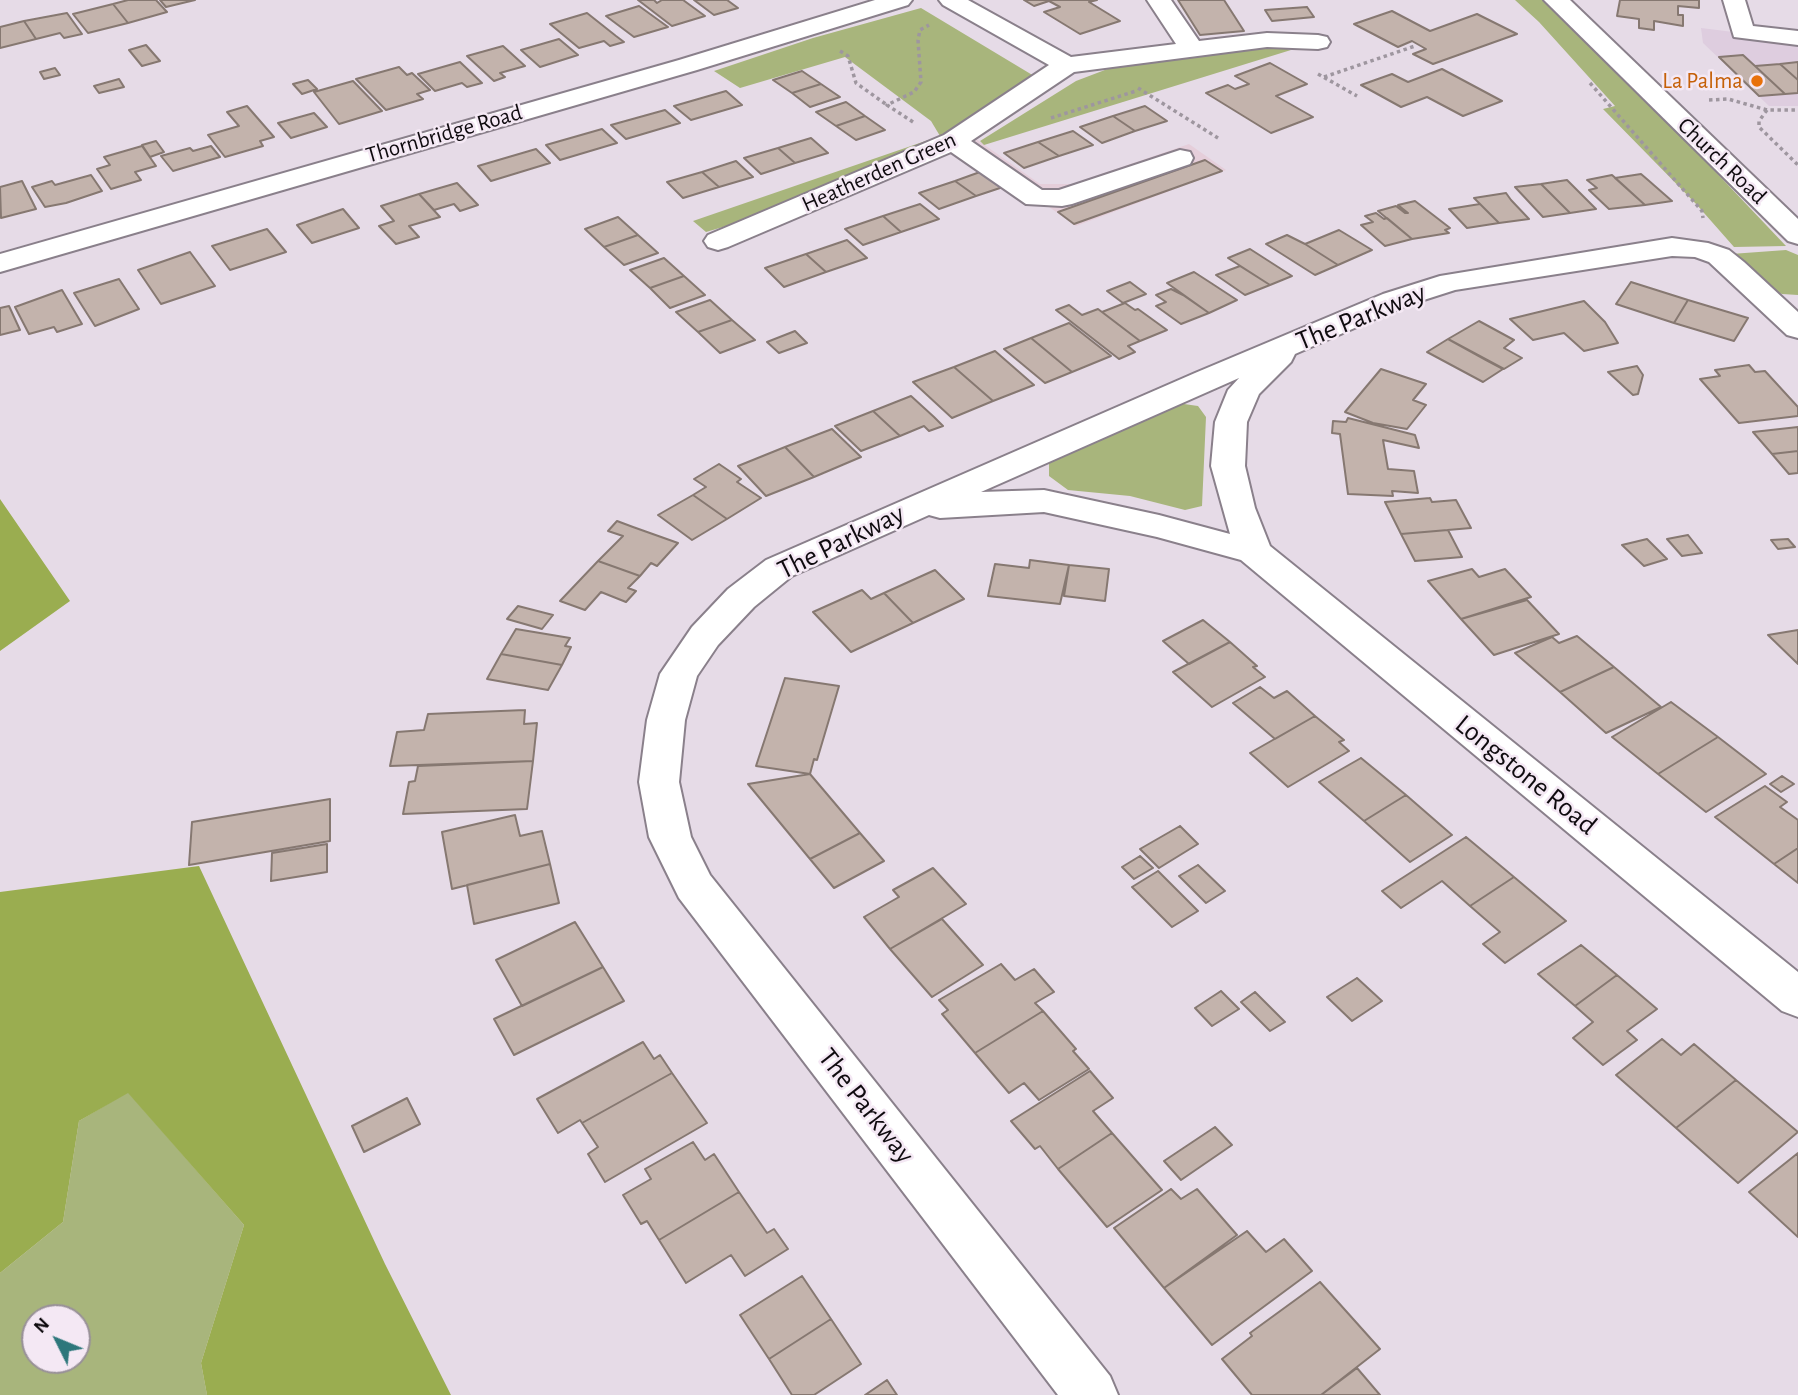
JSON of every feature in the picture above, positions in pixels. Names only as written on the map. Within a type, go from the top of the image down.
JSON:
[{"type":"street","points":[[1159,0],[1181,49]]},
{"type":"street","name":"Church Road","points":[[1556,0],[1798,235]]},
{"type":"street","name":"Thornbridge Road","points":[[0,263],[808,28],[892,1]]},
{"type":"street","points":[[1734,1],[1743,32],[1798,38]]},
{"type":"street","points":[[960,5],[1067,65]]},
{"type":"street","name":"Heatherden Green","points":[[718,241],[950,143],[1067,65],[1267,40],[1318,43]]},
{"type":"street","points":[[950,143],[1036,198],[1062,198],[1180,158]]},
{"type":"street","name":"The Parkway","points":[[1091,1395],[694,886],[670,837],[659,782],[666,720],[679,674],[705,636],[741,598],[779,568],[901,512],[1394,300],[1450,282],[1672,247],[1698,249],[1719,256],[1786,304]]},
{"type":"street","points":[[1786,304],[1798,329]]},
{"type":"street","points":[[1254,552],[1238,508],[1228,466],[1231,422],[1244,390],[1275,358],[1318,334]]},
{"type":"street","points":[[901,512],[981,503],[1044,501],[1159,526],[1254,552]]},
{"type":"street","name":"Longstone Road","points":[[1254,552],[1798,998]]},
{"type":"path","points":[[887,105],[914,92],[920,82],[920,30],[960,5]]},
{"type":"path","points":[[808,28],[848,57],[856,83],[950,143]]},
{"type":"path","points":[[1324,77],[1415,46]]},
{"type":"path","points":[[1096,61],[1218,138]]},
{"type":"path","points":[[1585,78],[1702,211],[1703,236],[1698,249]]},
{"type":"path","points":[[1659,100],[1728,99],[1767,110],[1798,110]]},
{"type":"path","points":[[1767,110],[1759,121],[1759,127],[1798,165]]},
{"type":"shaded area","points":[[1701,28],[1798,40],[1798,106],[1769,106],[1703,43]]},
{"type":"shaded area","points":[[976,139],[1040,184],[1072,184],[1189,144],[1226,170],[1076,226],[994,168],[963,151]]},
{"type":"green space","points":[[1515,0],[1545,0],[1673,127],[1786,246],[1734,247],[1603,109],[1615,106],[1539,22]]},
{"type":"green space","points":[[921,8],[1039,79],[1010,104],[811,201],[706,232],[693,221],[940,136],[931,121],[845,57],[740,88],[714,71],[813,38]]},
{"type":"green space","points":[[1274,46],[1291,50],[984,145],[980,141],[1076,81],[1118,65]]},
{"type":"green space","points":[[1786,250],[1798,255],[1798,295],[1782,294],[1763,286],[1731,254]]},
{"type":"green space","points":[[1177,403],[1198,406],[1206,417],[1202,506],[1185,510],[1130,496],[1068,490],[1049,476],[1049,460]]},
{"type":"green space","points":[[0,499],[70,601],[0,651]]},
{"type":"green space","points":[[199,866],[385,1264],[451,1395],[207,1395],[201,1363],[244,1225],[128,1093],[79,1121],[63,1222],[0,1273],[0,892]]},
{"type":"green space","points":[[128,1092],[244,1225],[201,1363],[207,1395],[0,1395],[0,1273],[63,1222],[79,1121]]},
{"type":"building","points":[[128,0],[156,0],[167,12],[128,23],[113,4]]},
{"type":"building","points":[[160,0],[195,0],[166,7]]},
{"type":"building","points":[[638,0],[654,0],[657,3],[662,0],[683,0],[705,16],[672,26]]},
{"type":"building","points":[[694,0],[727,0],[738,8],[714,15]]},
{"type":"building","points":[[1024,0],[1097,0],[1089,2],[1120,21],[1080,34],[1044,12],[1060,7],[1049,1],[1034,6]]},
{"type":"building","points":[[1178,0],[1224,0],[1244,31],[1200,35]]},
{"type":"building","points":[[1620,0],[1699,0],[1699,8],[1678,6],[1678,15],[1683,15],[1683,26],[1654,21],[1654,30],[1639,28],[1639,19],[1617,16]]},
{"type":"building","points":[[113,4],[128,23],[88,33],[73,14]]},
{"type":"building","points":[[639,6],[668,27],[634,37],[606,16]]},
{"type":"building","points":[[1307,7],[1314,17],[1272,21],[1265,10]]},
{"type":"building","points":[[1392,11],[1430,31],[1477,14],[1517,34],[1433,64],[1413,54],[1426,49],[1412,41],[1398,47],[1354,24]]},
{"type":"building","points":[[67,13],[82,34],[64,38],[60,33],[36,39],[24,21]]},
{"type":"building","points":[[587,13],[624,42],[610,46],[604,41],[579,48],[550,24]]},
{"type":"building","points":[[24,21],[36,39],[0,48],[0,27]]},
{"type":"building","points":[[559,39],[578,55],[540,67],[521,50]]},
{"type":"building","points":[[146,45],[160,61],[142,66],[129,50]]},
{"type":"building","points":[[503,46],[525,66],[500,73],[505,77],[494,81],[467,56]]},
{"type":"building","name":"La Palma","points":[[1743,55],[1785,94],[1759,96],[1719,57]]},
{"type":"building","points":[[460,62],[482,83],[467,87],[462,83],[435,91],[418,74]]},
{"type":"building","points":[[1798,62],[1798,80],[1780,64]]},
{"type":"building","points":[[1270,63],[1307,84],[1276,96],[1313,117],[1271,133],[1206,93],[1228,85],[1235,89],[1249,84],[1235,76]]},
{"type":"building","points":[[1780,64],[1798,80],[1798,93],[1785,94],[1755,66]]},
{"type":"building","points":[[399,67],[407,75],[412,73],[430,90],[417,94],[423,99],[386,110],[356,79]]},
{"type":"building","points":[[55,68],[60,75],[44,79],[40,72]]},
{"type":"building","points":[[1442,69],[1502,101],[1463,116],[1427,97],[1401,107],[1361,85],[1392,74],[1408,82]]},
{"type":"building","points":[[802,71],[821,84],[792,93],[773,80]]},
{"type":"building","points":[[119,79],[124,87],[99,93],[94,86]]},
{"type":"building","points":[[308,80],[317,89],[302,94],[293,84]]},
{"type":"building","points":[[353,81],[382,111],[339,124],[314,92]]},
{"type":"building","points":[[821,84],[840,97],[810,107],[792,93]]},
{"type":"building","points":[[726,91],[742,105],[691,120],[674,106]]},
{"type":"building","points":[[846,102],[865,116],[836,126],[816,112]]},
{"type":"building","points":[[247,106],[274,137],[260,141],[263,146],[225,157],[208,135],[239,126],[227,112]]},
{"type":"building","points":[[1145,106],[1167,121],[1135,131],[1113,116]]},
{"type":"building","points":[[665,110],[680,123],[626,139],[611,125]]},
{"type":"building","points":[[314,113],[327,127],[291,138],[278,123]]},
{"type":"building","points":[[865,116],[885,130],[856,140],[836,126]]},
{"type":"building","points":[[1113,116],[1135,131],[1102,143],[1080,127]]},
{"type":"building","points":[[602,129],[617,143],[560,160],[546,145]]},
{"type":"building","points":[[1073,131],[1093,145],[1059,156],[1038,142]]},
{"type":"building","points":[[811,138],[828,153],[795,163],[778,148]]},
{"type":"building","points":[[156,141],[164,152],[150,157],[142,145]]},
{"type":"building","points":[[1038,142],[1059,156],[1024,168],[1004,153]]},
{"type":"building","points":[[142,146],[156,166],[135,172],[141,180],[111,189],[97,169],[110,165],[104,157]]},
{"type":"building","points":[[211,146],[220,157],[173,171],[161,156],[190,148],[193,151]]},
{"type":"building","points":[[778,148],[795,163],[761,174],[744,158]]},
{"type":"building","points":[[536,149],[550,163],[491,181],[478,166]]},
{"type":"building","points":[[1205,160],[1222,171],[1074,224],[1058,212]]},
{"type":"building","points":[[736,161],[753,177],[719,187],[702,172]]},
{"type":"building","points":[[991,168],[1012,184],[976,196],[955,181]]},
{"type":"building","points":[[702,172],[719,187],[683,198],[667,182]]},
{"type":"building","points":[[1641,174],[1672,201],[1645,205],[1615,178]]},
{"type":"building","points":[[91,175],[102,191],[66,203],[45,207],[32,187],[52,181],[55,185]]},
{"type":"building","points":[[1612,175],[1645,205],[1609,209],[1589,190],[1597,188],[1587,180]]},
{"type":"building","points":[[1567,180],[1596,209],[1570,213],[1541,184]]},
{"type":"building","points":[[22,181],[36,209],[1,218],[0,187]]},
{"type":"building","points":[[955,181],[976,196],[939,209],[919,193]]},
{"type":"building","points":[[457,183],[478,205],[460,211],[454,204],[434,210],[419,194]]},
{"type":"building","points":[[1541,184],[1570,213],[1543,217],[1515,187]]},
{"type":"building","points":[[1506,193],[1529,219],[1499,223],[1474,198]]},
{"type":"building","points":[[419,194],[440,217],[409,226],[419,237],[396,244],[379,226],[394,221],[381,206]]},
{"type":"building","points":[[1415,201],[1450,228],[1445,230],[1449,233],[1412,239],[1378,211],[1396,206],[1408,213],[1398,205]]},
{"type":"building","points":[[920,204],[939,219],[901,232],[883,216]]},
{"type":"building","points":[[1480,204],[1499,223],[1467,228],[1449,209]]},
{"type":"building","points":[[343,209],[359,228],[312,243],[297,225]]},
{"type":"building","points":[[1376,213],[1384,219],[1387,218],[1412,239],[1385,246],[1361,225],[1373,222],[1365,216]]},
{"type":"building","points":[[883,216],[901,232],[863,245],[845,229]]},
{"type":"building","points":[[618,217],[638,235],[604,247],[585,229]]},
{"type":"building","points":[[267,229],[286,252],[230,270],[212,246]]},
{"type":"building","points":[[1339,230],[1372,250],[1338,265],[1305,244]]},
{"type":"building","points":[[638,235],[658,253],[624,265],[604,247]]},
{"type":"building","points":[[1287,235],[1338,265],[1315,275],[1266,244]]},
{"type":"building","points":[[847,240],[867,258],[826,272],[806,254]]},
{"type":"building","points":[[1250,249],[1292,276],[1270,285],[1228,258]]},
{"type":"building","points":[[190,252],[215,286],[161,304],[138,270]]},
{"type":"building","points":[[806,254],[826,272],[784,287],[765,268]]},
{"type":"building","points":[[664,258],[684,276],[650,288],[630,270]]},
{"type":"building","points":[[1240,266],[1270,285],[1245,295],[1216,275]]},
{"type":"building","points":[[1194,272],[1237,300],[1209,313],[1167,283]]},
{"type":"building","points":[[684,276],[705,295],[670,308],[650,288]]},
{"type":"building","points":[[119,279],[139,309],[95,326],[74,293]]},
{"type":"building","points":[[1130,282],[1146,294],[1123,303],[1107,291]]},
{"type":"building","points":[[1631,282],[1688,300],[1674,323],[1616,304]]},
{"type":"building","points":[[1171,289],[1209,313],[1181,324],[1156,306],[1166,302],[1156,295]]},
{"type":"building","points":[[62,290],[82,324],[57,332],[54,327],[29,334],[15,307]]},
{"type":"building","points":[[710,300],[732,320],[698,332],[676,312]]},
{"type":"building","points":[[1688,300],[1748,318],[1734,341],[1674,323]]},
{"type":"building","points":[[1584,301],[1605,322],[1618,343],[1584,351],[1564,333],[1533,340],[1510,319]]},
{"type":"building","points":[[1125,303],[1167,330],[1140,341],[1102,312]]},
{"type":"building","points":[[1069,305],[1082,315],[1098,309],[1140,341],[1128,346],[1135,352],[1119,359],[1056,310]]},
{"type":"building","points":[[9,306],[20,330],[0,335],[0,308]]},
{"type":"building","points":[[732,320],[755,340],[720,353],[698,332]]},
{"type":"building","points":[[1479,321],[1514,340],[1504,348],[1522,358],[1504,369],[1448,339]]},
{"type":"building","points":[[1069,323],[1111,356],[1072,372],[1031,338]]},
{"type":"building","points":[[795,331],[807,343],[779,353],[767,342]]},
{"type":"building","points":[[1031,338],[1072,372],[1045,383],[1004,349]]},
{"type":"building","points":[[1448,339],[1503,369],[1483,382],[1427,352]]},
{"type":"building","points":[[995,351],[1034,385],[993,401],[954,367]]},
{"type":"building","points":[[1749,365],[1755,372],[1765,371],[1798,407],[1798,416],[1739,423],[1700,379],[1720,376],[1715,370]]},
{"type":"building","points":[[1637,366],[1643,375],[1638,394],[1633,395],[1608,372]]},
{"type":"building","points":[[954,367],[993,401],[952,418],[913,382]]},
{"type":"building","points":[[1381,369],[1426,384],[1413,400],[1426,405],[1407,429],[1373,423],[1345,412]]},
{"type":"building","points":[[911,396],[943,426],[929,431],[924,426],[900,436],[873,411]]},
{"type":"building","points":[[873,411],[900,436],[861,451],[835,426]]},
{"type":"building","points":[[1348,418],[1415,435],[1419,448],[1383,440],[1388,469],[1414,471],[1418,493],[1392,491],[1393,496],[1348,494],[1340,434],[1332,433],[1333,421],[1346,422]]},
{"type":"building","points":[[1798,427],[1798,451],[1772,454],[1753,432]]},
{"type":"building","points":[[832,429],[861,457],[814,477],[785,447]]},
{"type":"building","points":[[785,447],[814,477],[766,496],[738,466]]},
{"type":"building","points":[[1798,451],[1798,473],[1789,474],[1772,454]]},
{"type":"building","points":[[719,464],[741,479],[737,482],[761,498],[727,519],[693,495],[706,487],[694,479]]},
{"type":"building","points":[[693,495],[727,519],[692,540],[658,515]]},
{"type":"building","points":[[1430,498],[1432,502],[1456,500],[1471,528],[1401,534],[1385,502]]},
{"type":"building","points":[[617,521],[678,543],[657,566],[651,563],[640,576],[598,561],[623,536],[608,531]]},
{"type":"building","points":[[1448,530],[1462,557],[1415,561],[1401,534]]},
{"type":"building","points":[[1688,535],[1702,553],[1682,556],[1667,539]]},
{"type":"building","points":[[1647,539],[1667,559],[1644,566],[1622,545]]},
{"type":"building","points":[[1788,539],[1795,547],[1778,549],[1771,540]]},
{"type":"building","points":[[1030,560],[1069,565],[1060,604],[988,596],[995,564],[1029,568]]},
{"type":"building","points":[[598,561],[640,576],[628,588],[636,591],[626,602],[601,592],[585,610],[560,601]]},
{"type":"building","points":[[1069,565],[1109,569],[1105,601],[1064,596]]},
{"type":"building","points":[[1472,569],[1479,577],[1505,569],[1531,597],[1461,619],[1428,581]]},
{"type":"building","points":[[935,570],[964,599],[913,623],[884,593]]},
{"type":"building","points":[[862,590],[871,599],[884,593],[913,623],[851,652],[813,612]]},
{"type":"building","points":[[1527,600],[1559,634],[1494,655],[1461,619]]},
{"type":"building","points":[[518,606],[553,615],[542,629],[507,619]]},
{"type":"building","points":[[1203,620],[1230,642],[1189,664],[1163,641]]},
{"type":"building","points":[[516,629],[570,638],[565,646],[571,647],[562,665],[501,654]]},
{"type":"building","points":[[1798,630],[1798,664],[1768,635]]},
{"type":"building","points":[[1577,636],[1614,667],[1560,692],[1515,653],[1552,637],[1559,643]]},
{"type":"building","points":[[1230,642],[1257,666],[1253,667],[1265,677],[1212,707],[1173,672]]},
{"type":"building","points":[[501,654],[562,665],[548,690],[487,679]]},
{"type":"building","points":[[1614,667],[1661,707],[1606,733],[1560,692]]},
{"type":"building","points":[[785,678],[839,686],[817,760],[814,759],[810,774],[756,766]]},
{"type":"building","points":[[1260,687],[1274,698],[1287,691],[1315,716],[1275,739],[1233,703]]},
{"type":"building","points":[[1671,702],[1718,737],[1658,774],[1612,737]]},
{"type":"building","points":[[525,710],[524,724],[537,723],[533,761],[390,766],[397,732],[424,730],[428,714]]},
{"type":"building","points":[[1315,716],[1344,740],[1339,742],[1349,751],[1288,787],[1250,753]]},
{"type":"building","points":[[1718,737],[1766,774],[1706,812],[1658,774]]},
{"type":"building","points":[[1361,758],[1406,795],[1364,821],[1319,782]]},
{"type":"building","points":[[533,761],[527,809],[403,814],[409,782],[415,781],[418,766]]},
{"type":"building","points":[[810,774],[860,833],[810,859],[748,784]]},
{"type":"building","points":[[1782,776],[1794,784],[1781,792],[1770,784]]},
{"type":"building","points":[[1765,786],[1787,802],[1780,807],[1798,820],[1798,848],[1774,864],[1715,817]]},
{"type":"building","points":[[1406,795],[1452,835],[1410,862],[1364,821]]},
{"type":"building","points":[[330,799],[330,841],[189,865],[192,822]]},
{"type":"building","points":[[515,815],[520,836],[542,831],[550,864],[452,889],[442,832]]},
{"type":"building","points":[[1180,826],[1198,844],[1159,868],[1140,849]]},
{"type":"building","points":[[860,833],[884,861],[834,888],[810,859]]},
{"type":"building","points":[[1466,837],[1514,877],[1470,906],[1442,881],[1401,908],[1382,891]]},
{"type":"building","points":[[327,844],[327,872],[271,881],[272,853]]},
{"type":"building","points":[[1798,848],[1798,883],[1774,864]]},
{"type":"building","points":[[1140,856],[1153,868],[1134,879],[1122,867]]},
{"type":"building","points":[[550,864],[559,903],[474,924],[467,885]]},
{"type":"building","points":[[1198,865],[1225,891],[1206,903],[1179,876]]},
{"type":"building","points":[[933,868],[966,904],[890,949],[864,917],[899,897],[893,890]]},
{"type":"building","points":[[1158,871],[1198,911],[1172,927],[1132,887]]},
{"type":"building","points":[[1514,877],[1566,921],[1505,963],[1483,944],[1500,932],[1470,906]]},
{"type":"building","points":[[942,919],[983,965],[932,997],[890,949]]},
{"type":"building","points":[[575,922],[603,967],[522,1006],[496,960]]},
{"type":"building","points":[[1581,945],[1617,975],[1575,1006],[1538,974]]},
{"type":"building","points":[[1001,964],[1015,980],[1034,969],[1054,992],[1035,1003],[1043,1011],[975,1053],[942,1014],[948,1010],[939,1000]]},
{"type":"building","points":[[603,967],[624,1001],[514,1055],[494,1019]]},
{"type":"building","points":[[1617,975],[1657,1009],[1627,1031],[1637,1040],[1603,1065],[1573,1038],[1593,1022],[1575,1006]]},
{"type":"building","points":[[1357,978],[1382,1001],[1352,1021],[1327,997]]},
{"type":"building","points":[[1221,991],[1239,1009],[1212,1026],[1195,1008]]},
{"type":"building","points":[[1255,992],[1285,1022],[1270,1031],[1241,1002]]},
{"type":"building","points":[[1043,1011],[1076,1049],[1073,1051],[1089,1069],[1039,1100],[1024,1083],[1009,1093],[975,1053]]},
{"type":"building","points":[[1662,1039],[1681,1055],[1694,1044],[1736,1080],[1676,1128],[1616,1075]]},
{"type":"building","points":[[643,1042],[654,1059],[660,1055],[672,1073],[582,1123],[580,1120],[558,1133],[537,1099]]},
{"type":"building","points":[[1090,1071],[1113,1098],[1093,1111],[1112,1133],[1058,1169],[1040,1146],[1035,1149],[1011,1121]]},
{"type":"building","points":[[672,1073],[707,1123],[605,1182],[588,1154],[598,1147],[582,1123]]},
{"type":"building","points":[[1736,1080],[1798,1132],[1738,1183],[1676,1128]]},
{"type":"building","points":[[407,1098],[420,1124],[364,1152],[352,1126]]},
{"type":"building","points":[[1215,1127],[1232,1145],[1181,1180],[1164,1161]]},
{"type":"building","points":[[1112,1133],[1162,1190],[1107,1227],[1058,1169]]},
{"type":"building","points":[[693,1142],[705,1160],[714,1154],[739,1192],[659,1240],[647,1221],[641,1224],[623,1195],[651,1179],[645,1169]]},
{"type":"building","points":[[1798,1153],[1798,1237],[1749,1192]]},
{"type":"building","points":[[1171,1189],[1181,1199],[1197,1189],[1237,1235],[1164,1288],[1114,1228]]},
{"type":"building","points":[[739,1192],[767,1233],[774,1229],[788,1249],[745,1276],[731,1255],[686,1283],[659,1240]]},
{"type":"building","points":[[1247,1231],[1266,1252],[1284,1239],[1312,1271],[1212,1345],[1164,1288]]},
{"type":"building","points":[[802,1276],[831,1319],[769,1359],[740,1315]]},
{"type":"building","points":[[1320,1282],[1380,1349],[1321,1395],[1252,1395],[1222,1359],[1252,1336],[1250,1333]]},
{"type":"building","points":[[831,1319],[861,1364],[814,1395],[792,1395],[769,1359]]},
{"type":"building","points":[[1357,1368],[1380,1395],[1321,1395]]},
{"type":"building","points":[[887,1380],[897,1395],[865,1395]]},
{"type":"place","name":"La Palma","points":[[1757,81]]}]
